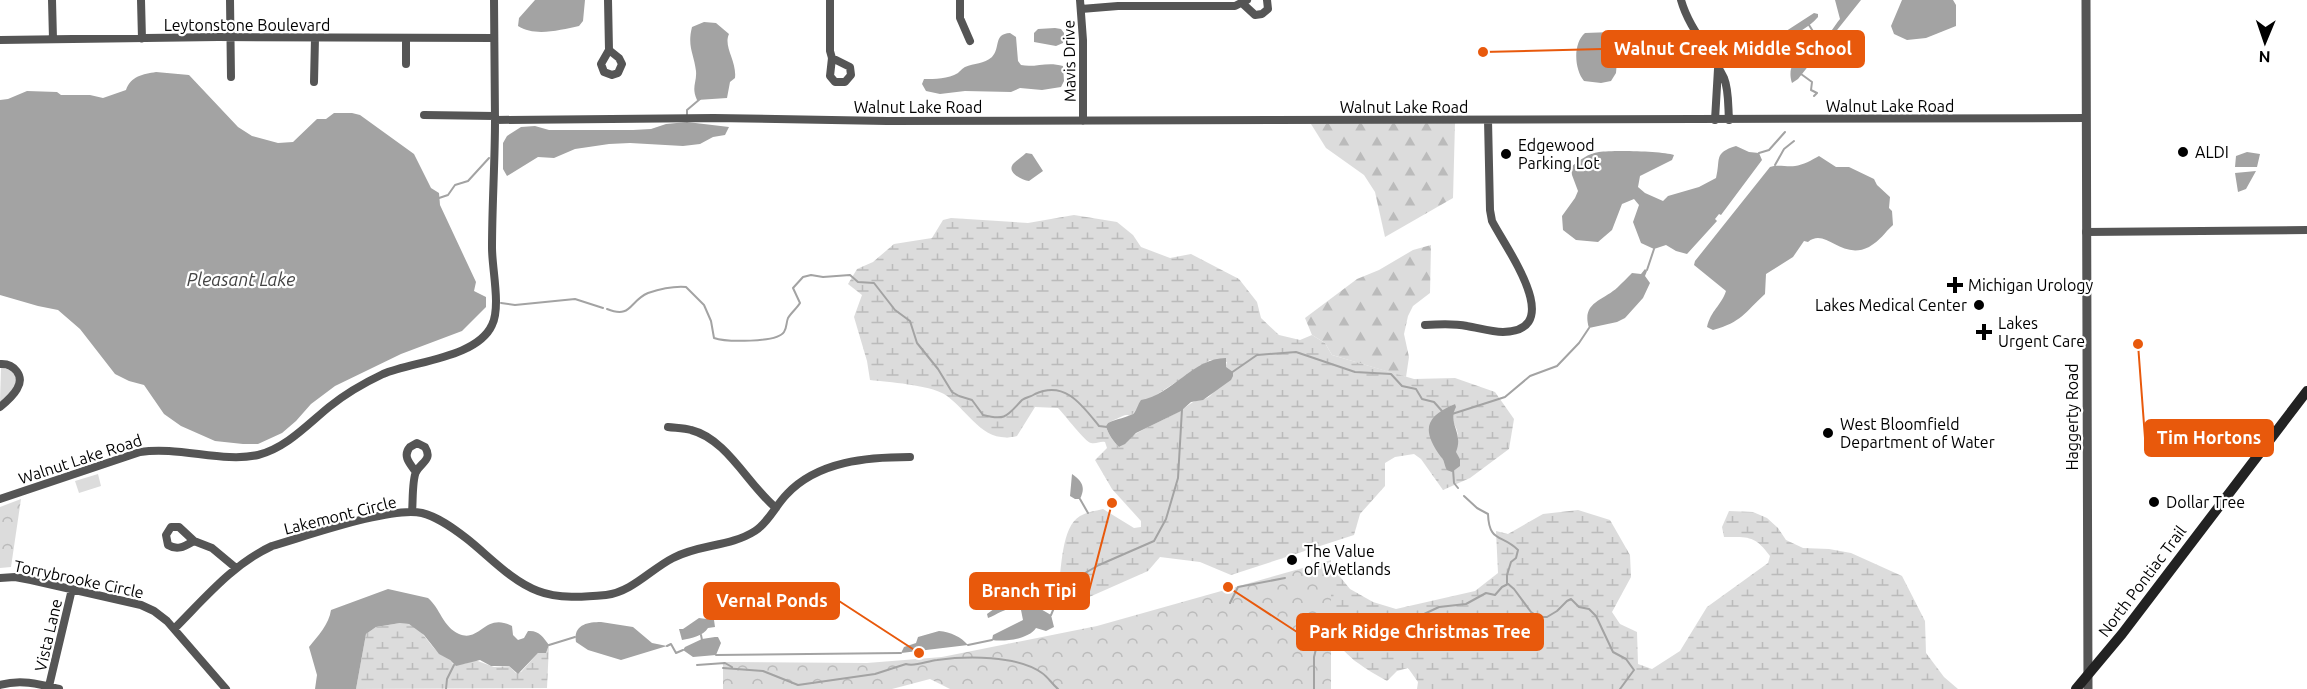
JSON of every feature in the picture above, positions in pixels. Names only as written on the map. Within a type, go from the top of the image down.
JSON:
[{"type":"main road","name":"North Pontiac Trail","points":[[2076,689],[2122,634],[2307,391]]},
{"type":"street","points":[[52,0],[53,39]]},
{"type":"street","points":[[141,0],[142,39]]},
{"type":"street","points":[[230,0],[231,77]]},
{"type":"street","points":[[424,116],[495,118],[494,0]]},
{"type":"street","points":[[608,0],[609,50]]},
{"type":"street","points":[[830,0],[832,58]]},
{"type":"street","points":[[960,0],[960,18],[970,41]]},
{"type":"street","name":"Mavis Drive","points":[[1080,0],[1083,121]]},
{"type":"street","points":[[1081,9],[1118,6],[1235,6],[1245,2],[1258,16],[1266,12],[1267,0]]},
{"type":"street","points":[[1681,0],[1685,15],[1725,82],[1729,120]]},
{"type":"street","name":"Haggerty Road","points":[[2086,0],[2088,689]]},
{"type":"street","name":"Leytonstone Boulevard","points":[[0,40],[231,37],[494,38]]},
{"type":"street","points":[[314,82],[315,38]]},
{"type":"street","points":[[406,38],[406,64]]},
{"type":"street","points":[[1715,120],[1718,69]]},
{"type":"street","name":"Walnut Lake Road","points":[[0,499],[140,452],[159,449],[254,456],[270,451],[287,442],[349,393],[378,377],[401,367],[459,352],[477,343],[489,331],[495,318],[492,248],[495,118],[1083,121],[2086,118]]},
{"type":"street","points":[[1425,324],[1455,324],[1503,332],[1522,328],[1531,318],[1532,303],[1526,282],[1497,231],[1490,210],[1488,120]]},
{"type":"street","points":[[2086,232],[2307,230]]},
{"type":"street","points":[[0,364],[14,367],[20,380],[17,390],[0,407]]},
{"type":"street","points":[[668,427],[690,429],[715,441],[764,498],[776,508]]},
{"type":"street","name":"Lakemont Circle","points":[[174,629],[245,560],[272,546],[398,513],[412,512],[429,516],[453,528],[503,569],[537,591],[552,595],[609,594],[628,587],[673,558],[694,549],[728,543],[757,530],[787,494],[803,480],[818,473],[862,458],[910,457]]},
{"type":"street","points":[[412,512],[416,472]]},
{"type":"street","points":[[194,542],[212,548],[236,568]]},
{"type":"street","name":"Torrybrooke Circle","points":[[0,578],[15,577],[141,605],[167,621],[226,689]]},
{"type":"street","name":"Vista Lane","points":[[50,686],[72,589]]},
{"type":"street","points":[[0,685],[15,681],[59,689]]},
{"type":"green space","points":[[1455,123],[1453,198],[1385,237],[1375,192],[1364,175],[1326,148],[1311,124]]},
{"type":"green space","points":[[1074,215],[1117,222],[1133,235],[1141,247],[1170,258],[1191,254],[1239,279],[1257,302],[1261,318],[1279,335],[1300,340],[1312,335],[1325,343],[1332,355],[1414,379],[1455,378],[1495,392],[1514,419],[1509,449],[1470,478],[1443,490],[1421,459],[1414,454],[1395,457],[1385,463],[1385,486],[1360,514],[1354,535],[1231,575],[1200,562],[1160,557],[1148,571],[1087,598],[1073,600],[1058,589],[1063,549],[1074,521],[1080,516],[1103,509],[1134,528],[1141,527],[1141,521],[1112,489],[1095,460],[1107,448],[1105,442],[1091,443],[1088,441],[1058,408],[1035,407],[1017,436],[994,435],[985,431],[944,394],[908,384],[870,380],[854,317],[862,295],[848,284],[857,269],[873,262],[894,244],[932,238],[943,220],[951,218],[1028,223]],"holes":[[[1210,360],[1227,362],[1219,383],[1211,395],[1192,402],[1137,433],[1122,446],[1117,445],[1108,432],[1106,426],[1108,423],[1133,414],[1144,401]],[[1455,404],[1452,421],[1458,436],[1455,452],[1460,459],[1444,461],[1434,443],[1430,428],[1437,415]]]},
{"type":"green space","points":[[1431,245],[1430,293],[1413,306],[1404,334],[1409,357],[1406,377],[1332,355],[1325,343],[1312,335],[1305,318],[1357,279],[1379,270],[1413,250]]},
{"type":"green space","points":[[1,367],[9,370],[16,378],[13,388],[0,402]]},
{"type":"green space","points":[[98,474],[101,486],[79,493],[75,481]]},
{"type":"green space","points":[[21,499],[11,567],[0,568],[0,507]]},
{"type":"green space","points":[[1578,510],[1610,520],[1630,555],[1631,577],[1612,612],[1620,624],[1637,632],[1638,664],[1652,669],[1680,651],[1707,607],[1768,563],[1770,556],[1755,541],[1745,537],[1724,537],[1722,527],[1729,511],[1753,512],[1767,518],[1786,540],[1803,548],[1851,553],[1902,576],[1925,621],[1926,653],[1944,677],[1958,689],[1417,689],[1418,682],[1408,668],[1397,671],[1387,681],[1361,666],[1342,649],[1334,646],[1321,647],[1328,562],[1350,589],[1373,602],[1396,609],[1475,591],[1498,573],[1496,531],[1508,534],[1543,514]]},
{"type":"green space","points":[[1331,560],[1331,689],[950,689],[930,679],[892,689],[723,689],[723,662],[867,663],[942,657],[1097,626]]},
{"type":"green space","points":[[400,623],[417,629],[438,652],[453,664],[464,664],[475,660],[494,667],[509,666],[516,673],[521,672],[538,653],[546,653],[549,645],[547,688],[356,689],[366,634],[376,627]]},
{"type":"water","points":[[535,0],[585,0],[583,21],[579,26],[548,32],[532,31],[518,26],[519,18]]},
{"type":"water","points":[[1835,0],[1861,0],[1798,79],[1792,83],[1790,75],[1795,61],[1827,35],[1840,19]]},
{"type":"water","points":[[1902,0],[1953,0],[1956,5],[1956,26],[1926,38],[1907,40],[1894,34],[1891,26]]},
{"type":"water","points":[[1814,13],[1818,14],[1818,17],[1782,46],[1774,37],[1774,33],[1780,35]]},
{"type":"water","points":[[704,22],[716,23],[729,34],[728,44],[735,78],[730,82],[727,98],[697,100],[695,96],[696,71],[691,34],[692,27]]},
{"type":"water","points":[[1038,29],[1061,29],[1064,33],[1063,43],[1056,46],[1034,42],[1034,33]]},
{"type":"water","points":[[1612,32],[1619,37],[1616,73],[1611,81],[1601,83],[1584,81],[1578,70],[1576,56],[1581,37],[1585,33]]},
{"type":"water","points":[[1010,33],[1016,37],[1018,61],[1021,65],[1063,66],[1064,81],[1061,87],[1042,90],[1020,88],[1011,92],[965,91],[940,94],[926,91],[922,84],[924,79],[950,76],[965,67],[989,59],[995,53],[999,38]]},
{"type":"water","name":"Pleasant Lake","points":[[156,72],[189,75],[238,127],[252,136],[278,143],[293,142],[317,119],[326,119],[334,113],[360,115],[414,154],[431,188],[439,193],[440,205],[476,282],[474,291],[486,297],[486,307],[462,331],[401,354],[335,386],[311,404],[282,433],[258,444],[215,441],[181,426],[164,414],[144,385],[115,374],[80,329],[58,310],[0,295],[0,100],[27,91],[103,98],[126,90],[138,76]]},
{"type":"water","points":[[687,122],[729,127],[725,135],[713,137],[700,144],[683,146],[609,144],[575,149],[554,158],[538,157],[507,176],[503,169],[503,143],[507,136],[521,127],[535,126],[549,130],[633,130]]},
{"type":"water","points":[[1736,146],[1749,152],[1759,153],[1762,160],[1721,215],[1719,214],[1715,219],[1717,221],[1687,254],[1666,245],[1654,249],[1641,243],[1633,222],[1639,205],[1634,199],[1622,204],[1612,230],[1598,242],[1576,240],[1563,230],[1562,216],[1578,191],[1571,167],[1588,156],[1599,152],[1615,151],[1674,155],[1672,160],[1640,176],[1638,187],[1645,193],[1663,201],[1668,196],[1699,187],[1716,178],[1721,154]]},
{"type":"water","points":[[2247,152],[2260,154],[2257,167],[2235,167],[2236,156]]},
{"type":"water","points":[[1026,153],[1032,154],[1043,171],[1029,181],[1019,177],[1012,169],[1014,163]]},
{"type":"water","points":[[1819,156],[1836,167],[1849,167],[1874,179],[1890,197],[1889,208],[1892,211],[1893,225],[1869,247],[1859,250],[1842,248],[1821,238],[1804,241],[1793,257],[1766,274],[1765,294],[1742,316],[1730,324],[1713,330],[1707,327],[1726,291],[1694,265],[1695,261],[1770,167],[1798,165]]},
{"type":"water","points":[[2256,171],[2246,189],[2238,192],[2235,173]]},
{"type":"water","points":[[1645,269],[1647,271],[1645,276],[1650,283],[1643,298],[1625,318],[1589,328],[1587,319],[1591,307],[1612,292],[1632,273],[1641,274]]},
{"type":"water","points":[[1226,358],[1226,367],[1233,372],[1231,380],[1203,400],[1191,402],[1181,411],[1136,433],[1125,444],[1119,447],[1113,440],[1106,426],[1108,423],[1133,414],[1141,400],[1163,391],[1203,364]]},
{"type":"water","points":[[1455,404],[1453,418],[1458,439],[1456,452],[1460,459],[1460,466],[1452,472],[1447,470],[1431,440],[1429,426],[1437,414]]},
{"type":"water","points":[[1072,474],[1082,485],[1083,491],[1080,499],[1070,496]]},
{"type":"water","points":[[388,589],[428,598],[449,627],[459,634],[472,635],[495,623],[512,626],[513,635],[518,640],[524,638],[528,631],[535,632],[549,645],[546,653],[538,653],[518,674],[509,666],[491,666],[480,660],[456,666],[439,654],[424,635],[409,624],[400,623],[376,627],[366,634],[356,689],[315,689],[317,675],[309,647],[326,625],[331,610]]},
{"type":"water","points":[[1030,594],[1039,608],[1051,615],[1054,627],[1046,631],[1036,628],[1028,635],[1016,639],[992,640],[993,635],[1023,620],[1021,610],[1016,609],[1008,609],[988,618],[987,614],[1013,595]]},
{"type":"water","points":[[699,618],[714,620],[715,627],[682,640],[679,629],[683,629]]},
{"type":"water","points":[[601,622],[633,627],[652,643],[667,646],[621,660],[588,650],[576,642],[579,628],[586,624]]},
{"type":"water","points":[[939,631],[955,635],[968,645],[901,653],[904,647],[916,643],[918,637]]},
{"type":"water","points":[[718,637],[721,643],[716,655],[693,657],[683,650],[702,639]]},
{"type":"waterway","points":[[1809,25],[1819,41]]},
{"type":"waterway","points":[[1801,74],[1812,82],[1811,90],[1817,93],[1814,96]]},
{"type":"waterway","points":[[687,122],[687,110],[700,99]]},
{"type":"waterway","points":[[1759,153],[1769,150],[1785,132]]},
{"type":"waterway","points":[[1775,165],[1784,149],[1794,141]]},
{"type":"waterway","points":[[439,198],[448,195],[455,185],[468,181],[489,158]]},
{"type":"waterway","points":[[1647,270],[1654,249]]},
{"type":"waterway","points":[[607,309],[621,312],[630,308],[648,293],[667,288],[686,287],[704,305],[711,321],[714,338],[739,341],[762,340],[779,336],[786,329],[788,318],[800,303],[793,288],[803,277],[850,275],[858,282],[874,283],[895,310],[910,321],[917,343],[938,369],[952,392],[972,400],[983,415],[1006,416],[1024,399],[1046,390],[1055,390],[1072,397],[1099,426],[1107,427]]},
{"type":"waterway","points":[[501,303],[515,305],[575,299],[603,308]]},
{"type":"waterway","points":[[1452,414],[1505,397],[1530,376],[1557,366],[1579,343],[1589,328]]},
{"type":"waterway","points":[[1231,373],[1257,355],[1296,352],[1355,372],[1391,374],[1402,386],[1416,389],[1422,399],[1434,402],[1442,411]]},
{"type":"waterway","points":[[1051,615],[1061,591],[1071,581],[1099,565],[1154,541],[1166,519],[1178,478],[1182,409]]},
{"type":"waterway","points":[[1453,469],[1454,483],[1458,488]]},
{"type":"waterway","points":[[1464,496],[1488,514],[1494,534],[1518,550],[1516,558],[1511,562],[1507,583],[1531,612],[1539,617],[1547,617],[1571,599],[1579,607],[1589,609],[1596,616],[1613,652],[1626,659],[1634,670],[1620,689]]},
{"type":"waterway","points":[[1080,499],[1088,513]]},
{"type":"waterway","points":[[1230,603],[1238,587],[1285,578]]},
{"type":"waterway","points":[[1314,689],[1314,657],[1317,645],[1321,641],[1333,637],[1357,641],[1382,633],[1398,620],[1422,615],[1439,607],[1466,604],[1486,593],[1495,595],[1508,584]]},
{"type":"waterway","points":[[701,635],[702,640]]},
{"type":"waterway","points":[[549,645],[575,637]]},
{"type":"waterway","points":[[968,645],[992,640]]},
{"type":"waterway","points":[[667,646],[671,644],[676,653],[683,650]]},
{"type":"waterway","points":[[716,655],[901,653]]},
{"type":"waterway","points":[[723,668],[763,671],[798,685],[875,674],[906,664],[949,659],[991,658],[1032,667],[1058,689]]},
{"type":"waterway","points":[[697,665],[725,663],[732,667]]},
{"type":"waterway","points":[[446,689],[447,679],[454,665]]},
{"type":"place","name":"Walnut Creek Middle School","points":[[1483,52]]},
{"type":"place","name":"ALDI","points":[[2183,152]]},
{"type":"place","name":"Edgewood Parking Lot","points":[[1506,154]]},
{"type":"place","name":"Michigan Urology","points":[[1955,285]]},
{"type":"place","name":"Lakes Medical Center","points":[[1979,305]]},
{"type":"place","name":"Lakes Urgent Care","points":[[1984,332]]},
{"type":"place","name":"Tim Hortons","points":[[2138,344]]},
{"type":"place","name":"West Bloomfield Department of Water","points":[[1828,433]]},
{"type":"place","name":"Dollar Tree","points":[[2154,502]]},
{"type":"place","name":"Branch Tipi","points":[[1112,503]]},
{"type":"place","name":"The Value of Wetlands","points":[[1292,560]]},
{"type":"place","name":"Park Ridge Christmas Tree","points":[[1228,587]]},
{"type":"place","name":"Vernal Ponds","points":[[919,653]]}]
